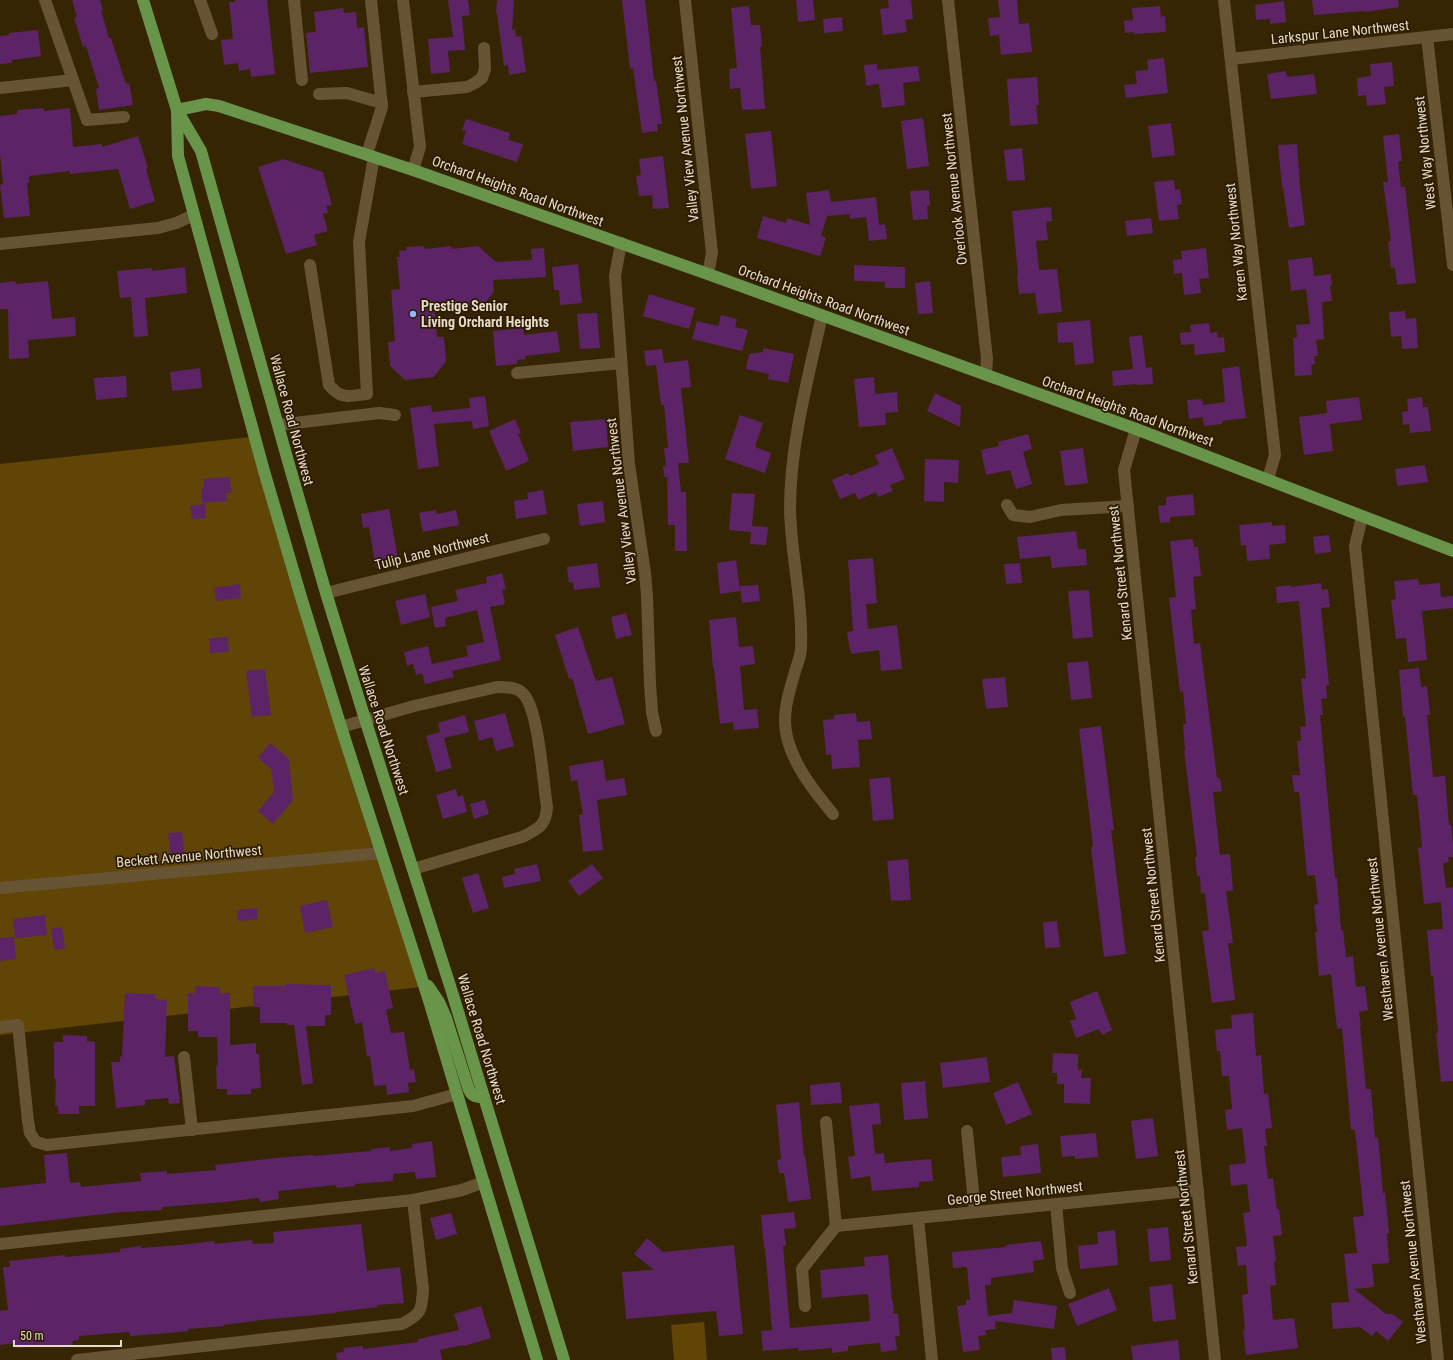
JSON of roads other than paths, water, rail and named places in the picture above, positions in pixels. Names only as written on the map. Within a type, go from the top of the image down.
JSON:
[{"type":"main road","name":"Wallace Road Northwest","points":[[143,0],[177,110],[201,151],[326,593],[484,1097],[564,1360]]},
{"type":"main road","name":"Orchard Heights Road Northwest","points":[[177,110],[206,104],[218,106],[413,170],[1136,428],[1362,517],[1453,551]]},
{"type":"main road","name":"Wallace Road Northwest","points":[[177,110],[178,156],[264,471],[341,727],[457,1094],[537,1360]]},
{"type":"main road","points":[[421,977],[439,1002],[446,1018],[470,1093],[476,1097],[484,1097]]},
{"type":"street","points":[[45,0],[86,120],[124,117]]},
{"type":"street","points":[[200,0],[212,34]]},
{"type":"street","points":[[294,0],[302,80]]},
{"type":"street","points":[[310,265],[329,385],[335,392],[345,397],[367,394],[359,242],[370,156],[382,102],[371,0]]},
{"type":"street","points":[[403,0],[420,147],[413,170]]},
{"type":"street","name":"Valley View Avenue Northwest","points":[[685,0],[712,253],[708,274]]},
{"type":"street","name":"Overlook Avenue Northwest","points":[[948,0],[987,359],[986,374]]},
{"type":"street","name":"Karen Way Northwest","points":[[1224,0],[1275,455],[1268,480]]},
{"type":"street","name":"Larkspur Lane Northwest","points":[[1231,59],[1453,34]]},
{"type":"street","name":"West Way Northwest","points":[[1427,37],[1451,225],[1453,265]]},
{"type":"street","points":[[413,92],[467,87],[475,83],[482,78],[485,69],[484,48]]},
{"type":"street","points":[[0,88],[73,80]]},
{"type":"street","points":[[319,94],[347,92],[382,102]]},
{"type":"street","points":[[0,244],[158,228],[176,224],[194,215]]},
{"type":"street","name":"Valley View Avenue Northwest","points":[[621,243],[615,276],[621,363],[629,464],[647,596],[650,684],[652,712],[656,731]]},
{"type":"street","points":[[822,316],[794,448],[790,511],[802,628],[801,652],[787,699],[785,718],[786,736],[792,753],[815,792],[833,814]]},
{"type":"street","points":[[518,373],[621,363]]},
{"type":"street","points":[[278,425],[379,413],[395,415]]},
{"type":"street","name":"Kenard Street Northwest","points":[[1136,428],[1124,470],[1215,1360]]},
{"type":"street","points":[[1007,505],[1013,515],[1030,517],[1061,510],[1128,506]]},
{"type":"street","name":"Westhaven Avenue Northwest","points":[[1362,517],[1354,546],[1438,1360]]},
{"type":"street","name":"Tulip Lane Northwest","points":[[326,593],[544,539]]},
{"type":"street","points":[[341,727],[414,706],[497,687],[508,687],[518,690],[525,695],[530,705],[538,740],[547,807],[543,824],[522,837],[413,869]]},
{"type":"street","name":"Beckett Avenue Northwest","points":[[0,888],[381,853]]},
{"type":"street","points":[[0,1027],[18,1025],[30,1133],[36,1142],[47,1145],[413,1106],[457,1094]]},
{"type":"street","points":[[184,1057],[192,1130]]},
{"type":"street","points":[[805,1306],[802,1269],[836,1226],[826,1122]]},
{"type":"street","points":[[967,1131],[975,1212]]},
{"type":"street","points":[[0,1244],[413,1200],[462,1190],[484,1182]]},
{"type":"street","name":"George Street Northwest","points":[[836,1226],[1198,1190]]},
{"type":"street","points":[[77,1360],[402,1324],[413,1318],[421,1311],[423,1302],[423,1289],[413,1200]]},
{"type":"street","points":[[1056,1204],[1062,1268],[1070,1293]]},
{"type":"street","points":[[918,1218],[932,1360]]},
{"type":"place","name":"Prestige Senior Living Orchard Heights","points":[[413,314]]}]
